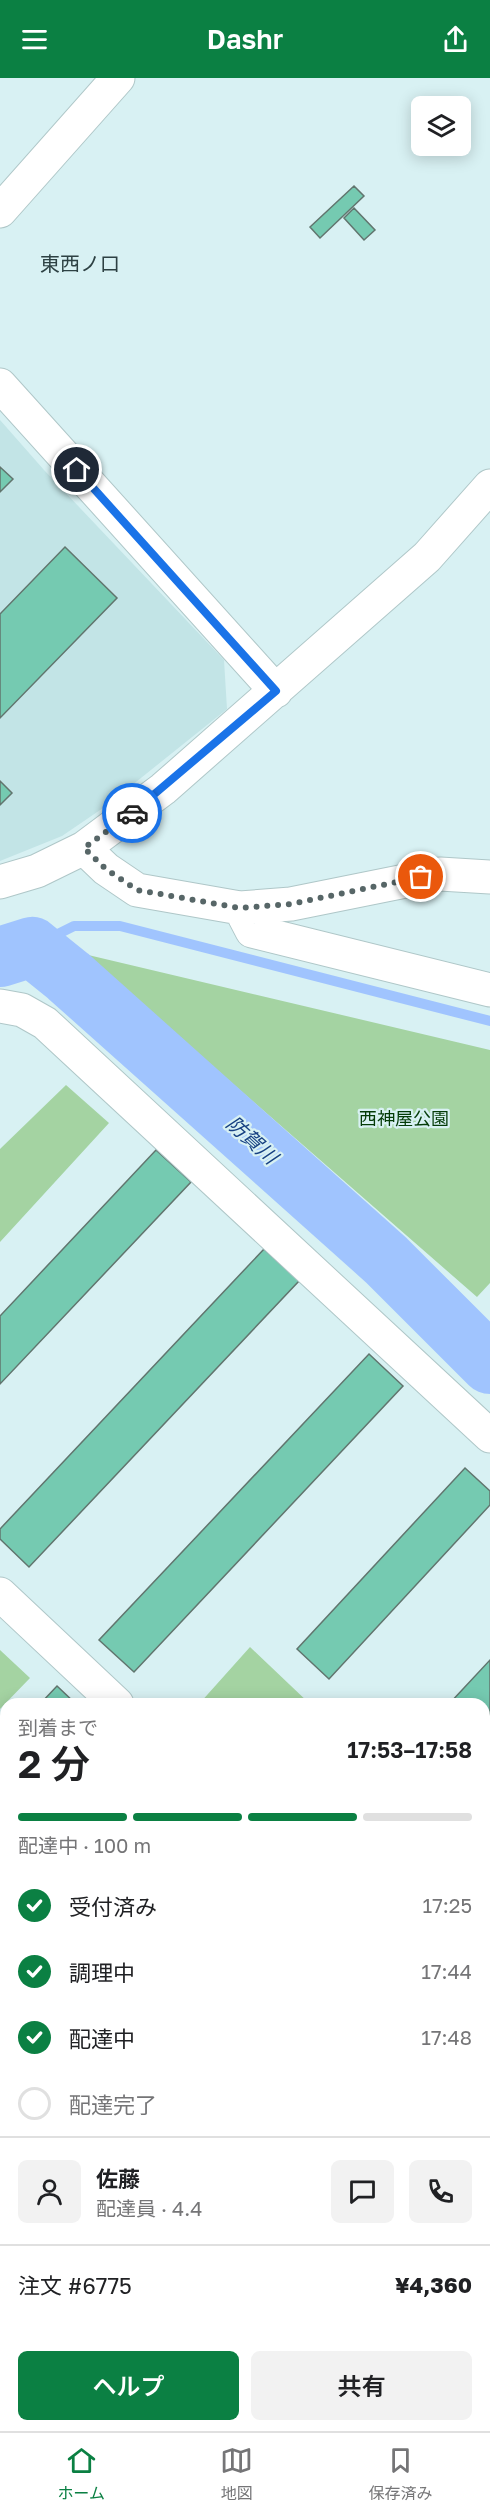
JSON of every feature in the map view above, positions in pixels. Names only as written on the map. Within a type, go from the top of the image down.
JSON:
[{"type":"street","points":[[0,211],[118,78]]},
{"type":"street","points":[[0,385],[276,691]]},
{"type":"street","points":[[0,882],[37,871],[84,848],[163,789],[427,557],[490,486]]},
{"type":"street","points":[[84,848],[106,869],[137,890],[240,908],[291,904],[440,874],[490,877]]},
{"type":"street","points":[[240,908],[252,931],[490,990]]},
{"type":"street","points":[[0,1006],[22,1010],[45,1023],[490,1436]]},
{"type":"street","points":[[0,1594],[111,1698]]},
{"type":"shaded area","points":[[0,420],[44,470],[224,660],[227,709],[106,806],[62,836],[0,861]]},
{"type":"green space","name":"西神屋公園","points":[[84,954],[490,1050],[490,1283],[477,1297]]},
{"type":"green space","points":[[66,1085],[109,1123],[0,1242],[0,1149]]},
{"type":"green space","points":[[250,1647],[304,1698],[204,1698]]},
{"type":"green space","points":[[0,1650],[30,1678],[11,1698],[0,1698]]},
{"type":"building","points":[[354,186],[364,196],[320,238],[310,227]]},
{"type":"building","points":[[354,208],[375,230],[364,240],[344,218]]},
{"type":"building","points":[[0,467],[13,479],[0,492]]},
{"type":"building","points":[[65,547],[117,598],[0,718],[0,614]]},
{"type":"building","points":[[0,781],[12,793],[0,805]]},
{"type":"building","points":[[156,1150],[191,1182],[0,1384],[0,1316]]},
{"type":"building","points":[[264,1249],[299,1281],[29,1567],[0,1539],[0,1529]]},
{"type":"building","points":[[369,1354],[403,1386],[134,1672],[99,1640]]},
{"type":"building","points":[[465,1468],[490,1491],[490,1505],[329,1679],[297,1649]]},
{"type":"building","points":[[490,1660],[490,1698],[455,1698]]},
{"type":"building","points":[[57,1686],[70,1698],[46,1698]]},
{"type":"waterway","points":[[32,947],[74,926],[120,926],[490,1021]]},
{"type":"waterway","name":"防賀川","points":[[0,957],[32,947],[68,976],[386,1260],[490,1364]]},
{"type":"way so far","points":[[132,813],[84,848],[106,869],[137,890],[240,908],[291,904],[421,877]]},
{"type":"district","name":"東西ノ口","points":[[80,264]]},
{"type":"route","points":[[77,470],[276,691],[132,813]]}]
